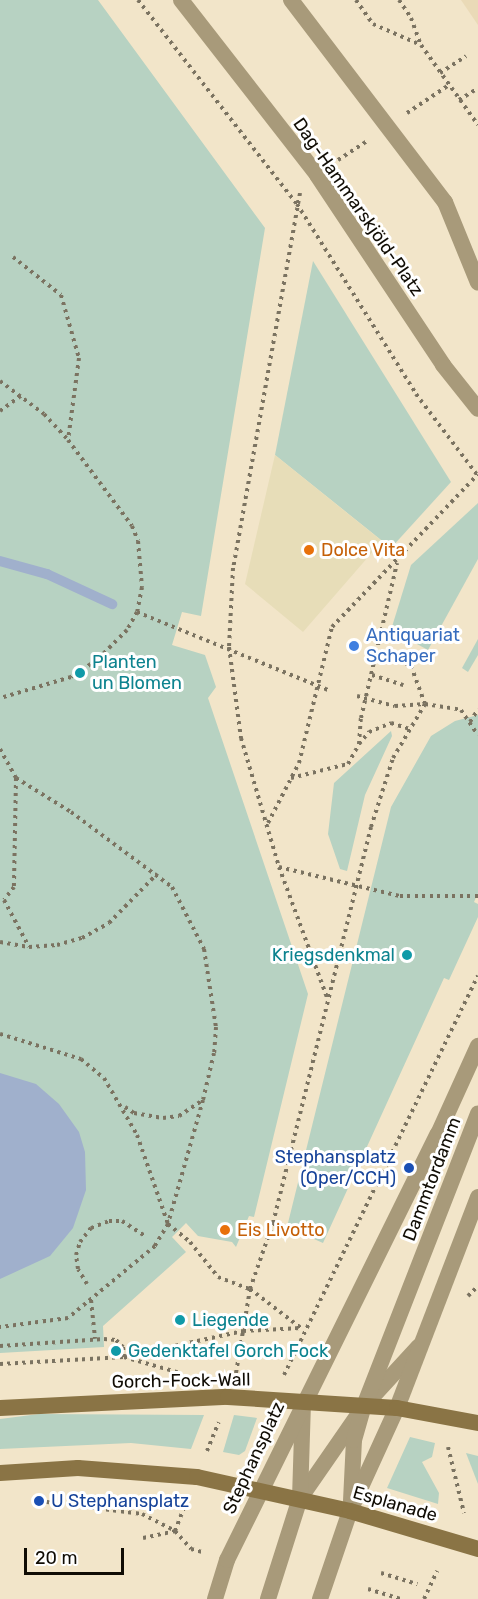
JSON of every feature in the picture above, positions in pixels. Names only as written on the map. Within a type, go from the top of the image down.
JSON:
[{"type":"main road","name":"Gorch-Fock-Wall","points":[[0,1408],[228,1397],[364,1406]]},
{"type":"main road","points":[[364,1406],[397,1408],[478,1423]]},
{"type":"main road","points":[[0,1473],[78,1468],[149,1471],[300,1498]]},
{"type":"main road","name":"Esplanade","points":[[300,1498],[478,1548]]},
{"type":"street","name":"Dag-Hammarskjöld-Platz","points":[[181,0],[316,175],[443,365],[478,409]]},
{"type":"street","points":[[291,0],[445,202],[478,283]]},
{"type":"street","name":"Dammtordamm","points":[[383,1245],[478,1046]]},
{"type":"street","name":"Dammtordamm","points":[[423,1259],[478,1113]]},
{"type":"street","name":"Stephansplatz","points":[[320,1599],[350,1511],[397,1408],[478,1197]]},
{"type":"street","name":"Stephansplatz","points":[[215,1599],[227,1560],[303,1401],[383,1245]]},
{"type":"street","name":"Stephansplatz","points":[[350,1511],[353,1449],[364,1406],[423,1259]]},
{"type":"street","name":"Stephansplatz","points":[[300,1498],[364,1406],[419,1346]]},
{"type":"street","name":"Stephansplatz","points":[[268,1599],[300,1498],[303,1401]]},
{"type":"path","points":[[138,0],[297,204],[416,394],[478,475],[397,562],[332,627],[299,763],[268,823]]},
{"type":"path","points":[[356,0],[373,24],[421,45]]},
{"type":"path","points":[[399,0],[421,45],[478,124]]},
{"type":"path","points":[[440,73],[466,56]]},
{"type":"path","points":[[459,100],[478,88]]},
{"type":"path","points":[[316,175],[301,187],[297,204],[233,568],[230,647],[241,738],[268,823],[279,867],[328,1000]]},
{"type":"path","points":[[13,257],[61,295],[79,358],[68,440]]},
{"type":"path","points":[[0,381],[21,396],[68,440],[138,541],[142,586],[137,612],[128,630],[97,660],[71,677],[0,698]]},
{"type":"path","points":[[0,411],[21,396]]},
{"type":"path","points":[[359,744],[365,699],[379,651],[397,562]]},
{"type":"path","points":[[137,612],[230,647],[328,690]]},
{"type":"path","points":[[379,651],[411,666],[425,704]]},
{"type":"path","points":[[372,675],[403,685]]},
{"type":"path","points":[[357,696],[395,706],[425,704],[461,710],[478,735]]},
{"type":"path","points":[[228,1397],[250,1289],[273,1223],[359,885],[371,827],[393,759],[425,704]]},
{"type":"path","points":[[470,722],[478,709]]},
{"type":"path","points":[[291,778],[348,764],[369,732],[391,723],[410,729]]},
{"type":"path","points":[[0,749],[16,778],[157,874],[172,887],[194,925],[211,975],[214,1053],[168,1224],[154,1246],[68,1318],[55,1322],[0,1327]]},
{"type":"path","points":[[16,778],[14,887],[2,899],[29,947]]},
{"type":"path","points":[[279,867],[400,896],[478,896]]},
{"type":"path","points":[[0,942],[29,947],[57,945],[82,938],[109,923],[157,874]]},
{"type":"path","points":[[274,1399],[478,976]]},
{"type":"path","points":[[0,1034],[81,1059],[104,1078],[124,1107],[168,1224],[190,1242],[218,1277],[250,1289],[301,1328],[243,1331],[123,1357],[0,1364]]},
{"type":"path","points":[[124,1107],[134,1113],[163,1118],[179,1116],[203,1100]]},
{"type":"path","points":[[87,1284],[78,1269],[76,1255],[80,1242],[92,1228],[109,1221],[122,1221],[145,1236]]},
{"type":"path","points":[[91,1300],[95,1339]]},
{"type":"path","points":[[0,1347],[95,1339],[116,1340],[123,1347],[123,1357]]},
{"type":"path","points":[[207,1451],[222,1416]]},
{"type":"path","points":[[448,1448],[464,1513]]},
{"type":"path","points":[[39,1501],[117,1508],[142,1514],[175,1531],[191,1549],[209,1554]]},
{"type":"path","points":[[175,1531],[184,1508]]},
{"type":"path","points":[[143,1539],[175,1531]]},
{"type":"path","points":[[424,1599],[437,1571]]},
{"type":"path","points":[[381,1573],[417,1584]]},
{"type":"path","points":[[368,1589],[401,1599]]},
{"type":"shaded area","points":[[461,0],[478,0],[478,25]]},
{"type":"green space","name":"Planten un Blomen","points":[[0,0],[98,0],[265,228],[201,616],[182,612],[172,645],[205,655],[216,687],[208,698],[308,994],[254,1217],[249,1216],[236,1247],[232,1242],[198,1236],[186,1223],[172,1237],[186,1252],[103,1326],[104,1347],[0,1353]]},
{"type":"green space","points":[[313,261],[451,482],[391,548],[275,455]]},
{"type":"green space","points":[[478,503],[478,559],[428,650],[391,630],[411,565]]},
{"type":"green space","points":[[478,639],[478,655],[468,672],[462,668]]},
{"type":"green space","points":[[478,715],[478,893],[474,902],[478,904],[478,917],[449,980],[444,978],[323,1243],[287,1227],[391,807],[431,736],[455,721]]},
{"type":"green space","points":[[391,731],[392,736],[365,795],[347,871],[340,869],[328,834],[334,783]]},
{"type":"green space","points":[[39,1414],[204,1415],[191,1449],[131,1443],[0,1449],[0,1419]]},
{"type":"green space","points":[[234,1415],[257,1418],[245,1451],[239,1455],[223,1452]]},
{"type":"green space","points":[[410,1437],[435,1443],[432,1457],[422,1462],[439,1493],[438,1504],[387,1488]]},
{"type":"green space","points":[[466,1453],[478,1456],[478,1484]]},
{"type":"sand","points":[[275,455],[382,541],[303,632],[245,584]]},
{"type":"water","points":[[0,1073],[36,1084],[59,1104],[79,1132],[85,1152],[86,1190],[73,1228],[50,1256],[0,1279]]},
{"type":"waterway","points":[[0,561],[47,574],[112,604]]},
{"type":"place","name":"Dolce Vita","points":[[309,550]]},
{"type":"place","name":"Antiquariat Schaper","points":[[354,646]]},
{"type":"place","name":"Planten un Blomen","points":[[80,673]]},
{"type":"place","name":"Kriegsdenkmal","points":[[407,955]]},
{"type":"place","name":"Stephansplatz (Oper/CCH)","points":[[409,1168]]},
{"type":"place","name":"Eis Livotto","points":[[225,1230]]},
{"type":"place","name":"Liegende","points":[[180,1320]]},
{"type":"place","name":"Gedenktafel Gorch Fock","points":[[116,1351]]},
{"type":"place","name":"U Stephansplatz","points":[[39,1501]]}]
